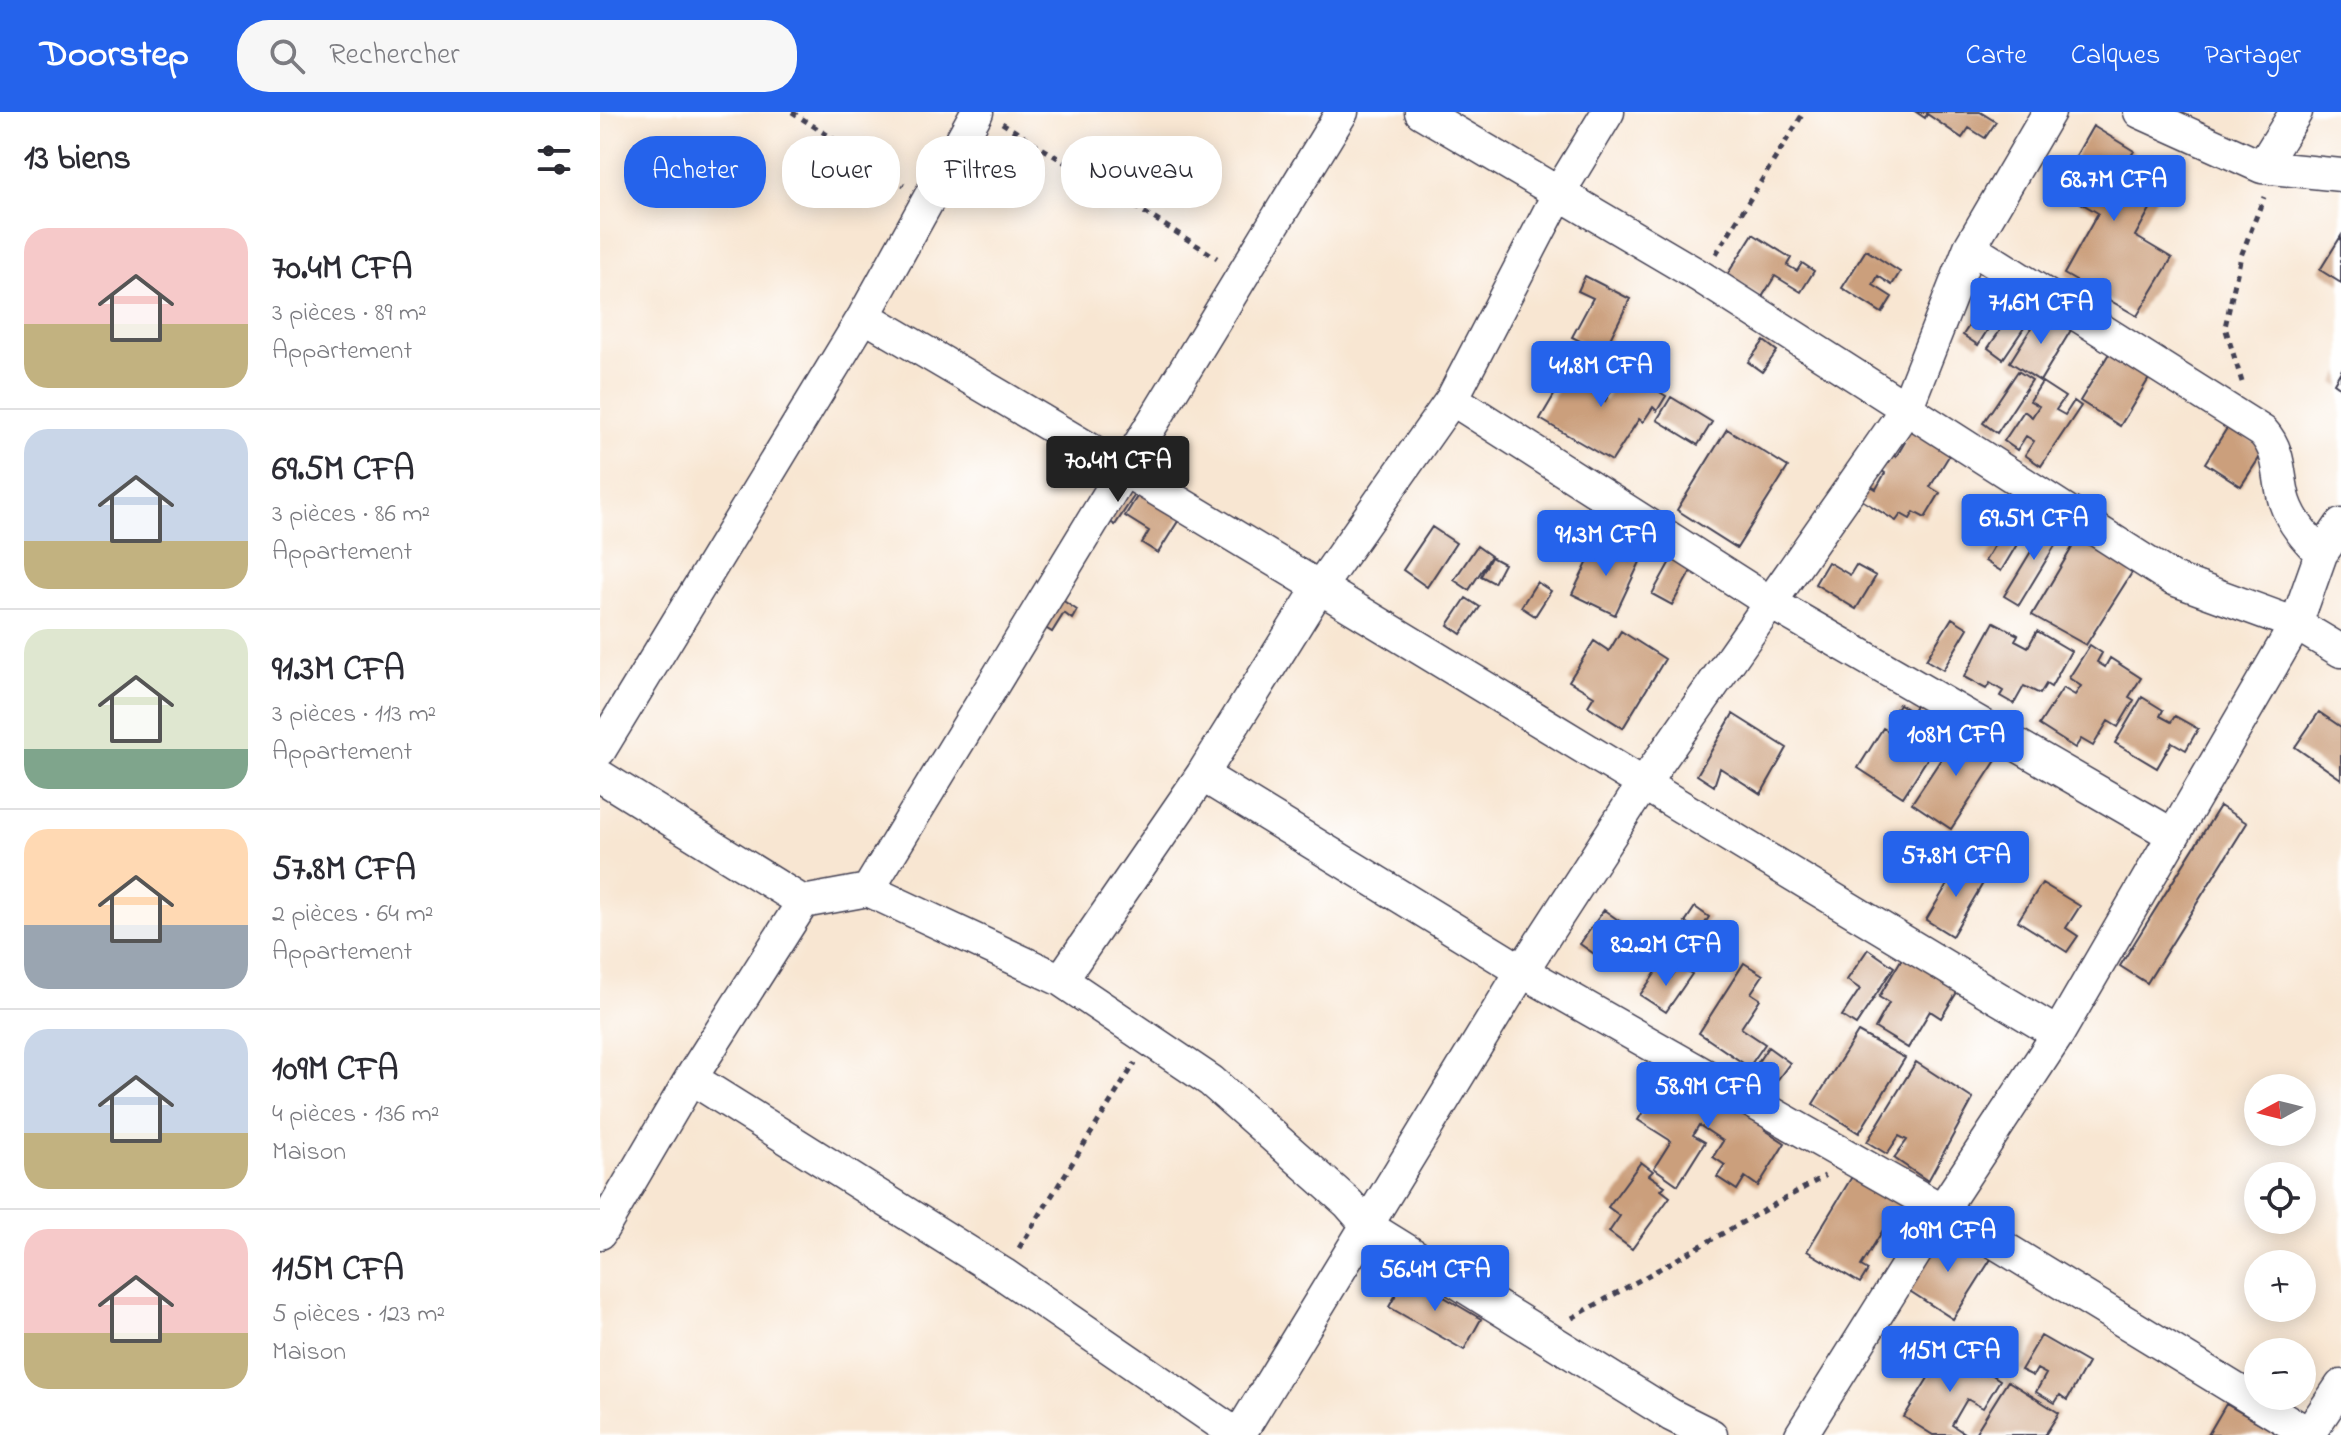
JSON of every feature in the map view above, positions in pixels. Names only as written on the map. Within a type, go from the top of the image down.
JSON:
[{"type":"street","points":[[868,890],[1124,468],[1245,276],[1342,112]]},
{"type":"street","points":[[1421,112],[1560,191],[1701,277],[2173,579],[2296,624],[2341,651]]},
{"type":"street","points":[[1061,980],[1202,775],[1319,588],[1452,399],[1560,191],[1608,112]]},
{"type":"street","points":[[691,1078],[1003,1274],[1238,1435],[1369,1227],[1522,971],[1642,786],[1906,409],[1970,247],[2049,112]]},
{"type":"street","points":[[2140,112],[2262,167],[2341,175]]},
{"type":"street","points":[[2262,167],[2296,112]]},
{"type":"street","points":[[973,136],[987,116]]},
{"type":"street","points":[[600,750],[864,316],[924,208]]},
{"type":"street","points":[[1970,247],[2238,415],[2273,443],[2286,503],[2296,523],[2321,554]]},
{"type":"street","points":[[864,316],[1124,468],[1642,786],[2058,1034]]},
{"type":"street","points":[[1452,399],[1771,603],[2173,835]]},
{"type":"street","points":[[1801,1435],[1942,1210],[2058,1034],[2296,624],[2321,554],[2341,525]]},
{"type":"street","points":[[1202,775],[1522,971],[1942,1210],[2308,1434],[2341,1386]]},
{"type":"street","points":[[600,776],[803,902],[868,890],[1061,980],[1211,1081],[1348,1203],[1369,1227],[1671,1415],[1711,1435]]},
{"type":"street","points":[[600,1233],[691,1078],[803,902]]},
{"type":"path","points":[[792,112],[916,193]]},
{"type":"path","points":[[1701,277],[1804,112]]},
{"type":"path","points":[[987,116],[1245,276]]},
{"type":"path","points":[[2238,415],[2242,381],[2225,327],[2241,256],[2264,198],[2262,167]]},
{"type":"path","points":[[1003,1274],[1150,1039]]},
{"type":"path","points":[[1542,1334],[1854,1160]]},
{"type":"building","points":[[1916,112],[1980,112],[1996,122],[1985,138],[1969,128],[1962,138],[1927,114],[1925,118]]},
{"type":"building","points":[[2093,126],[2134,151],[2128,161],[2165,182],[2135,236],[2172,258],[2137,316],[2064,274],[2098,213],[2057,189]]},
{"type":"building","points":[[1753,234],[1791,258],[1787,265],[1797,271],[1802,263],[1814,271],[1801,292],[1775,276],[1762,297],[1727,275]]},
{"type":"building","points":[[2341,236],[2341,283],[2320,270]]},
{"type":"building","points":[[1866,250],[1900,272],[1892,285],[1878,276],[1873,285],[1892,297],[1882,313],[1842,288]]},
{"type":"building","points":[[1585,276],[1630,299],[1609,341],[1617,345],[1612,357],[1572,337],[1593,298],[1578,291]]},
{"type":"building","points":[[1998,281],[2013,289],[1978,345],[1963,335]]},
{"type":"building","points":[[2021,300],[2036,310],[2003,359],[1988,348]]},
{"type":"building","points":[[2042,311],[2071,330],[2040,381],[2010,362]]},
{"type":"building","points":[[1764,341],[1777,351],[1762,372],[1748,362]]},
{"type":"building","points":[[2113,347],[2153,372],[2120,426],[2080,401]]},
{"type":"building","points":[[1612,362],[1666,396],[1657,411],[1653,407],[1643,422],[1639,419],[1612,461],[1540,419],[1570,368],[1597,384],[1592,392],[1605,401],[1612,389],[1601,382]]},
{"type":"building","points":[[2018,371],[2032,380],[1997,433],[1983,423]]},
{"type":"building","points":[[2341,371],[2341,388],[2334,383]]},
{"type":"building","points":[[2042,382],[2065,397],[2056,410],[2065,415],[2074,401],[2081,406],[2041,466],[2025,455],[2034,441],[2026,436],[2017,450],[2004,441],[2024,411],[2032,417],[2039,406],[2030,401]]},
{"type":"building","points":[[1671,397],[1712,422],[1698,445],[1657,420]]},
{"type":"building","points":[[1902,421],[1955,446],[1930,487],[1940,493],[1925,518],[1914,512],[1910,519],[1901,514],[1896,521],[1855,496],[1864,482],[1876,489],[1885,473],[1878,468],[1888,452],[1896,457],[1905,442],[1894,435]]},
{"type":"building","points":[[2229,425],[2265,449],[2241,486],[2205,463]]},
{"type":"building","points":[[1727,429],[1788,467],[1737,548],[1677,510]]},
{"type":"building","points":[[1121,482],[1136,493],[1115,525],[1100,515]]},
{"type":"building","points":[[1140,492],[1180,518],[1158,553],[1142,543],[1149,531],[1125,516]]},
{"type":"building","points":[[2012,516],[2028,526],[2001,571],[1985,561]]},
{"type":"building","points":[[2050,520],[2065,529],[2019,605],[2004,596]]},
{"type":"building","points":[[1432,527],[1456,543],[1427,587],[1403,570]]},
{"type":"building","points":[[2079,536],[2133,571],[2086,645],[2032,615]]},
{"type":"building","points":[[1598,541],[1640,562],[1615,615],[1572,594]]},
{"type":"building","points":[[1477,546],[1491,556],[1469,590],[1454,580]]},
{"type":"building","points":[[1491,557],[1504,564],[1494,583],[1481,576]]},
{"type":"building","points":[[1672,558],[1692,569],[1672,605],[1652,594]]},
{"type":"building","points":[[1828,562],[1850,575],[1856,565],[1876,576],[1856,609],[1815,584]]},
{"type":"building","points":[[1537,582],[1551,591],[1535,616],[1521,607]]},
{"type":"building","points":[[1053,594],[1077,610],[1072,619],[1064,613],[1052,632],[1036,622]]},
{"type":"building","points":[[1466,598],[1480,607],[1461,634],[1448,625]]},
{"type":"building","points":[[1952,618],[1968,628],[1943,670],[1926,660]]},
{"type":"building","points":[[1994,622],[2018,635],[2015,640],[2028,647],[2037,631],[2071,651],[2051,687],[2046,684],[2040,694],[2024,686],[2014,704],[2000,696],[2003,691],[1990,683],[1986,689],[1964,677]]},
{"type":"building","points":[[1621,631],[1665,659],[1623,728],[1588,706],[1594,696],[1569,681],[1594,641],[1609,651]]},
{"type":"building","points":[[2090,645],[2102,653],[2097,662],[2105,667],[2110,658],[2141,678],[2129,697],[2134,700],[2118,727],[2108,721],[2093,746],[2081,739],[2075,748],[2039,725],[2063,688],[2075,695],[2081,686],[2069,678]]},
{"type":"building","points":[[1921,697],[1953,718],[1903,797],[1858,768],[1883,728],[1895,735],[1901,724],[1891,717],[1899,704],[1912,712]]},
{"type":"building","points":[[2142,697],[2163,710],[2160,716],[2171,722],[2175,716],[2198,729],[2186,750],[2172,742],[2157,768],[2115,743]]},
{"type":"building","points":[[2319,712],[2341,727],[2341,779],[2295,747]]},
{"type":"building","points":[[1733,714],[1787,748],[1761,794],[1720,768],[1714,786],[1697,775]]},
{"type":"building","points":[[1965,723],[1986,736],[1979,747],[1997,759],[1951,829],[1912,803]]},
{"type":"building","points":[[2220,806],[2247,823],[2147,983],[2120,966]]},
{"type":"building","points":[[1960,863],[1986,878],[1952,936],[1926,920]]},
{"type":"building","points":[[2042,883],[2080,906],[2066,928],[2078,936],[2067,952],[2018,921]]},
{"type":"building","points":[[1695,907],[1709,917],[1700,931],[1685,922]]},
{"type":"building","points":[[1604,910],[1652,944],[1637,965],[1622,954],[1613,967],[1580,944]]},
{"type":"building","points":[[1868,949],[1894,967],[1856,1025],[1842,1016],[1860,989],[1847,980]]},
{"type":"building","points":[[1907,950],[1962,984],[1941,1018],[1930,1011],[1908,1048],[1875,1028],[1889,1003],[1879,997]]},
{"type":"building","points":[[1744,963],[1763,975],[1751,993],[1760,999],[1741,1028],[1765,1044],[1749,1067],[1699,1033]]},
{"type":"building","points":[[1679,966],[1692,974],[1666,1012],[1640,995],[1659,968],[1671,977]]},
{"type":"building","points":[[1858,1032],[1905,1058],[1859,1133],[1813,1104]]},
{"type":"building","points":[[1768,1047],[1790,1063],[1775,1083],[1754,1068]]},
{"type":"building","points":[[1674,1062],[1769,1123],[1765,1130],[1785,1143],[1758,1186],[1745,1177],[1737,1190],[1717,1177],[1725,1165],[1713,1157],[1723,1141],[1699,1125],[1693,1135],[1705,1142],[1678,1185],[1654,1168],[1671,1141],[1638,1120]]},
{"type":"building","points":[[1916,1062],[1973,1099],[1928,1181],[1894,1158],[1907,1140],[1899,1136],[1887,1154],[1867,1142]]},
{"type":"building","points":[[1641,1162],[1653,1171],[1649,1175],[1665,1186],[1661,1190],[1670,1197],[1632,1249],[1609,1232],[1620,1216],[1608,1207]]},
{"type":"building","points":[[1853,1175],[1907,1207],[1898,1221],[1891,1217],[1861,1266],[1868,1270],[1860,1283],[1807,1251]]},
{"type":"building","points":[[1943,1228],[1991,1259],[1953,1319],[1905,1288]]},
{"type":"building","points":[[1407,1275],[1481,1319],[1464,1350],[1389,1307]]},
{"type":"building","points":[[2041,1336],[2088,1363],[2067,1400],[2060,1395],[2055,1403],[2036,1392],[2046,1374],[2037,1369],[2033,1376],[2021,1370]]},
{"type":"building","points":[[1949,1344],[1966,1354],[1957,1368],[1962,1371],[1969,1360],[2000,1380],[1983,1408],[1967,1399],[1952,1425],[1967,1435],[1933,1435],[1904,1417]]},
{"type":"building","points":[[2008,1381],[2059,1413],[2045,1435],[1974,1435]]},
{"type":"building","points":[[2226,1404],[2280,1435],[2208,1435]]}]
